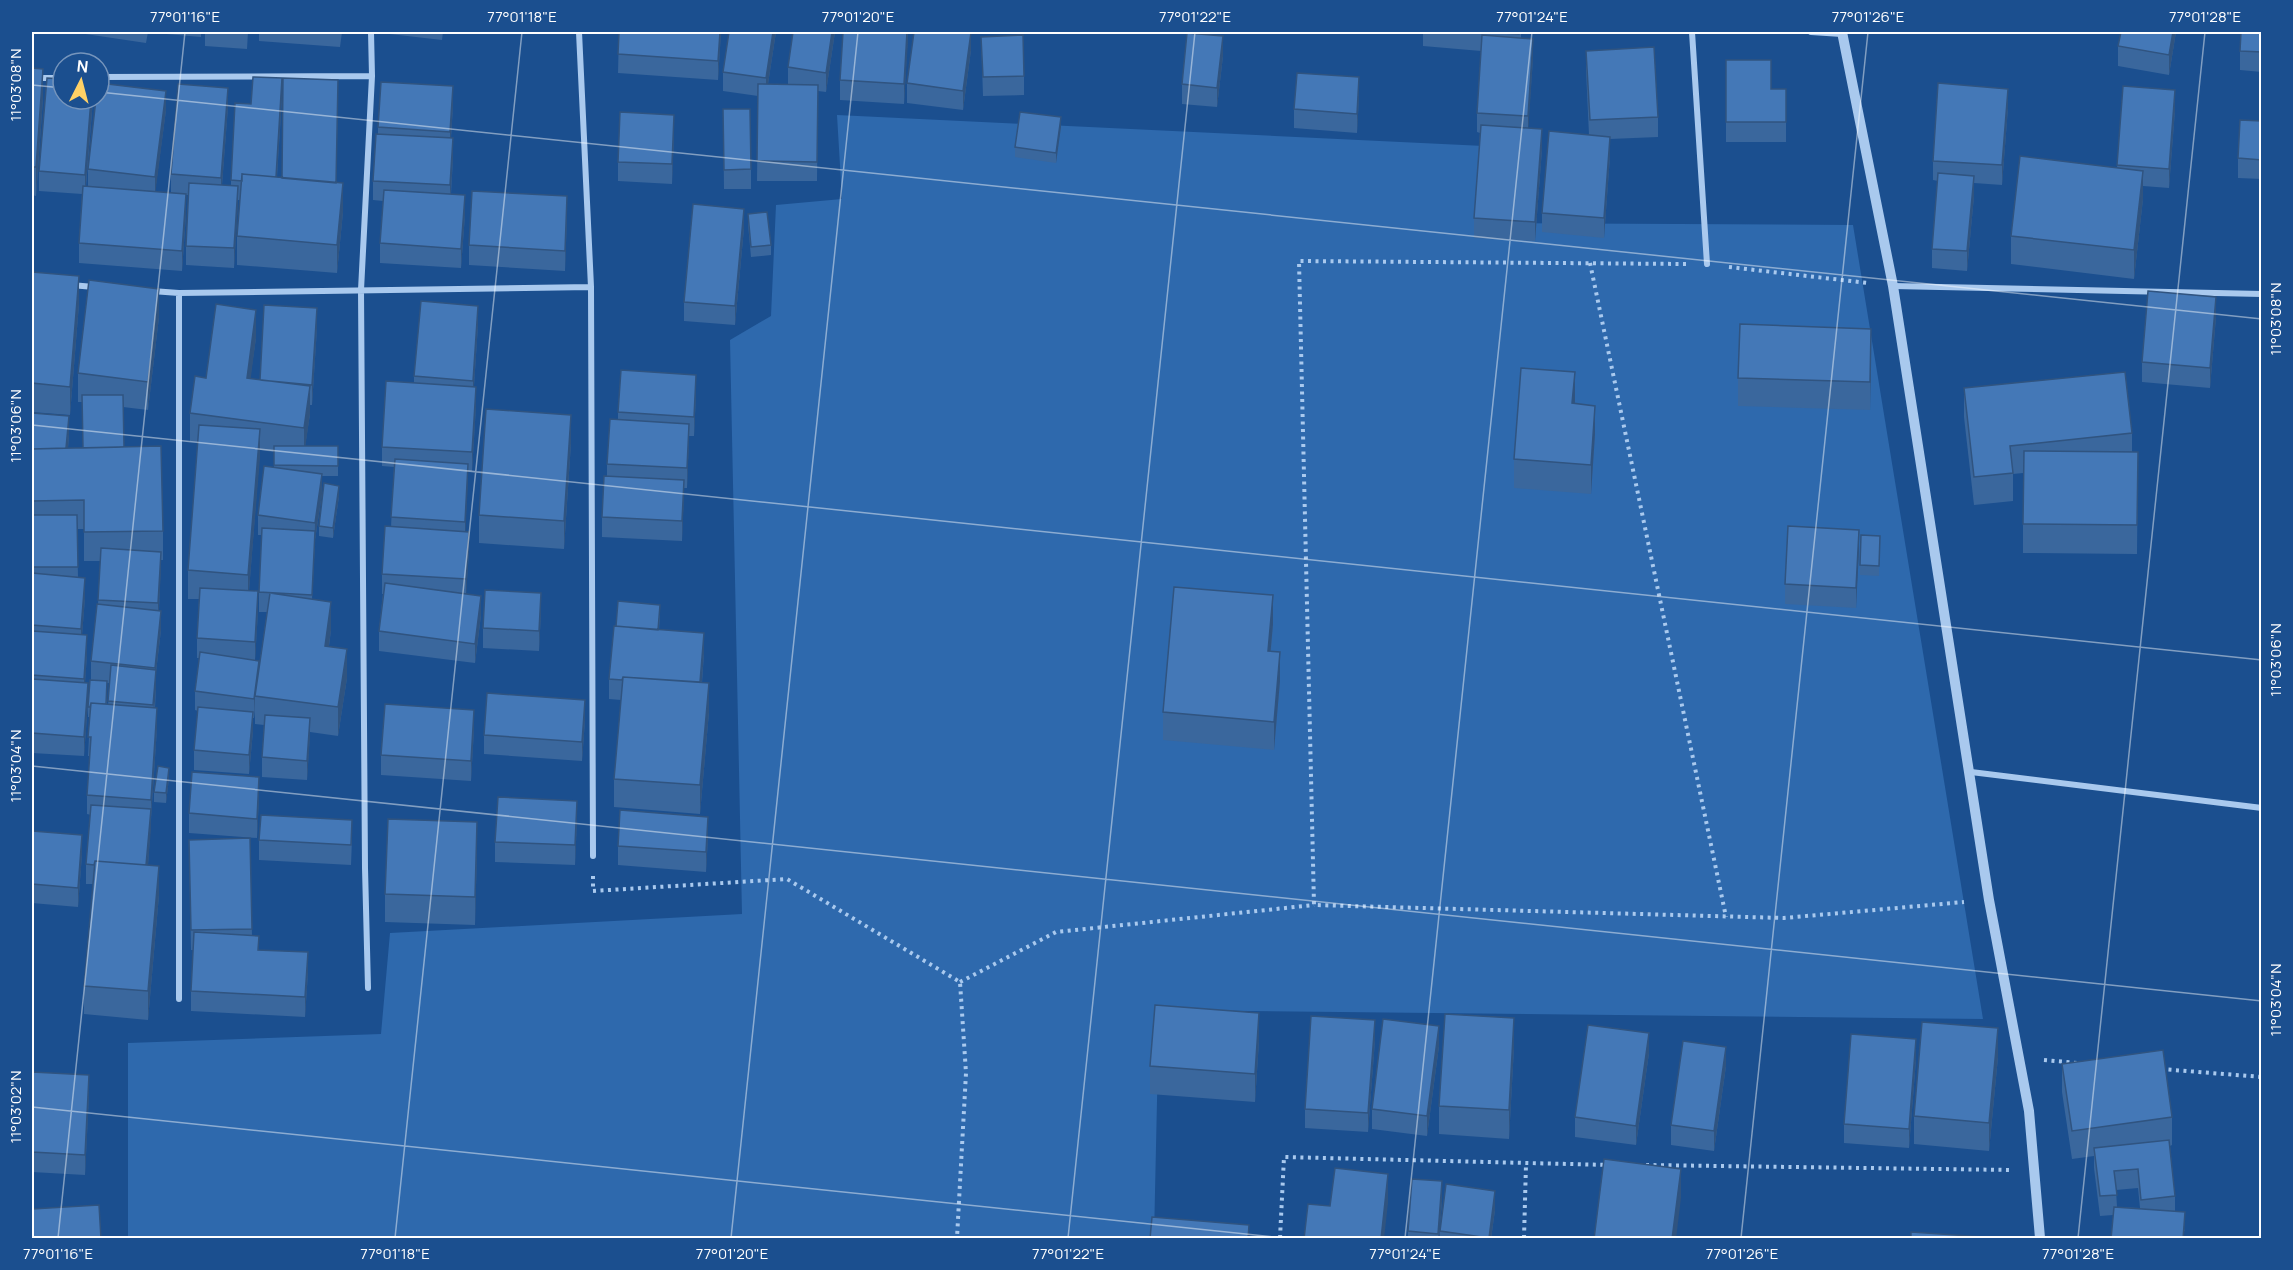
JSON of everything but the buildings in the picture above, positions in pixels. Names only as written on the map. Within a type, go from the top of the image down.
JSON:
[{"type":"street","points":[[368,988],[365,867],[362,290],[372,76],[371,32]]},
{"type":"street","points":[[579,32],[591,287],[593,856]]},
{"type":"street","points":[[1692,32],[1707,264]]},
{"type":"street","points":[[1811,32],[1842,33],[1893,286],[1971,772],[1989,900],[2030,1111],[2040,1239]]},
{"type":"street","points":[[111,77],[372,76]]},
{"type":"street","points":[[32,78],[51,78]]},
{"type":"street","points":[[66,284],[100,287]]},
{"type":"street","points":[[1893,286],[2262,294]]},
{"type":"street","points":[[145,291],[179,293],[591,287]]},
{"type":"street","points":[[179,293],[179,999]]},
{"type":"street","points":[[1971,772],[2262,808]]},
{"type":"path","points":[[1314,905],[1299,261],[1707,264],[1893,286]]},
{"type":"path","points":[[1590,263],[1726,917]]},
{"type":"path","points":[[593,856],[593,891],[787,879],[960,982]]},
{"type":"path","points":[[960,982],[1056,932],[1314,905],[1784,918],[1989,900]]},
{"type":"path","points":[[957,1239],[966,1073],[960,982]]},
{"type":"path","points":[[2019,1058],[2088,1063]]},
{"type":"path","points":[[2158,1069],[2262,1077]]},
{"type":"path","points":[[1280,1239],[1284,1157],[1620,1165]]},
{"type":"path","points":[[1524,1239],[1526,1164]]},
{"type":"path","points":[[1644,1165],[2034,1171]]},
{"type":"shaded area","points":[[837,115],[1484,146],[1487,223],[1853,225],[1983,1019],[1159,1010],[1154,1238],[128,1238],[128,1043],[381,1034],[390,933],[742,914],[730,340],[771,316],[776,205],[842,199]]}]
